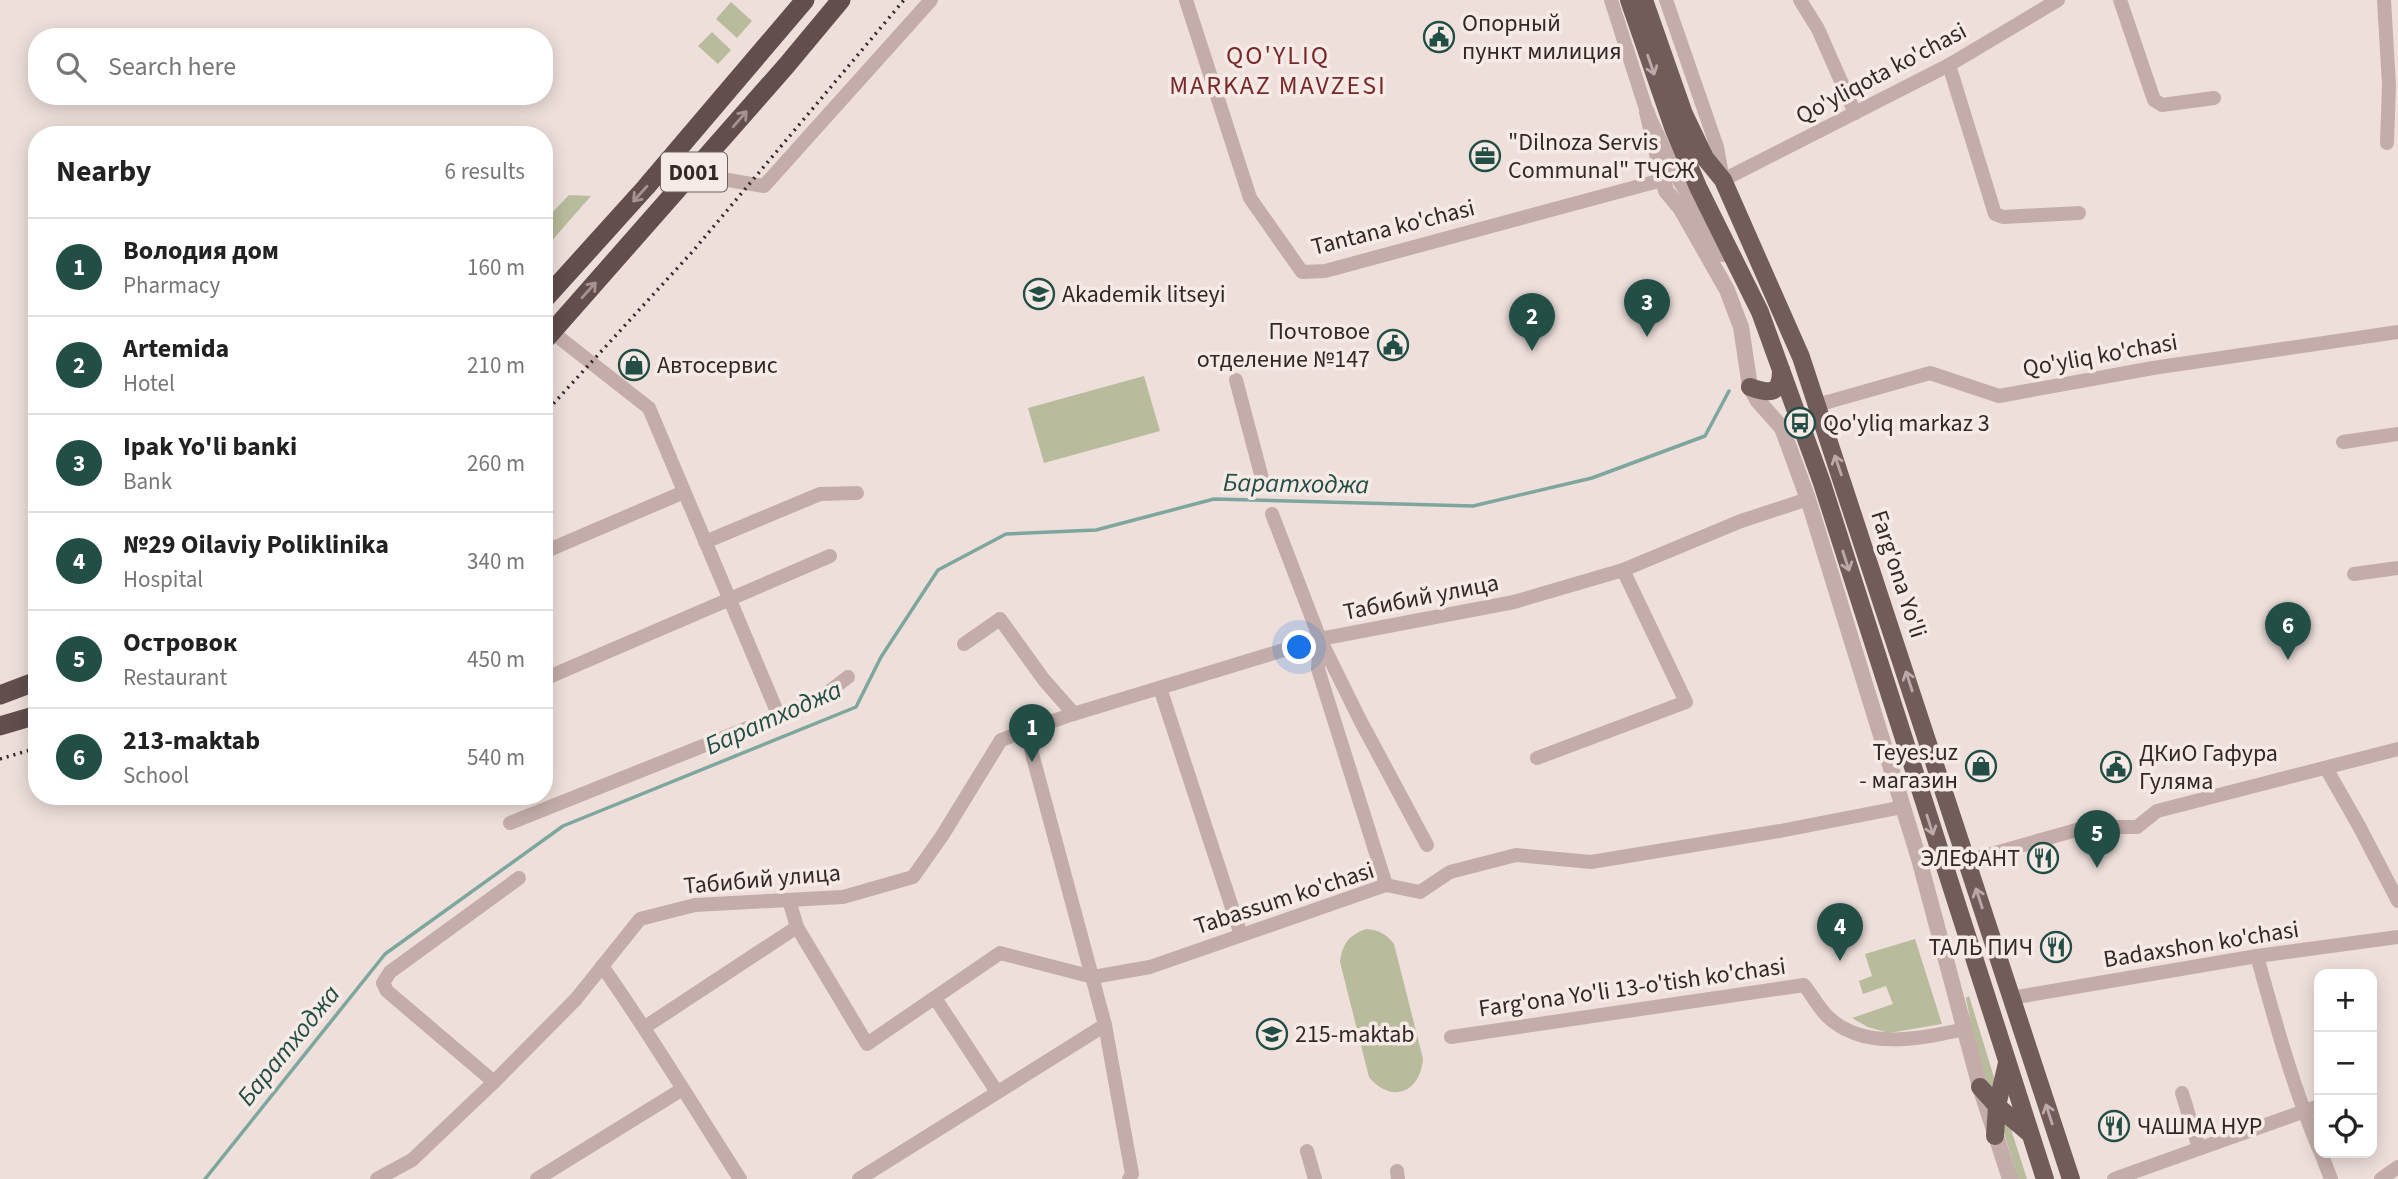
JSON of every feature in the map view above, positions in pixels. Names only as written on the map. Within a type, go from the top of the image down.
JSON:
[{"type":"highway","name":"D001","points":[[553,290],[655,177],[805,0]]},
{"type":"highway","name":"D001","points":[[553,331],[841,0]]},
{"type":"highway","points":[[28,684],[6,693],[28,716]]},
{"type":"highway","points":[[0,726],[28,717]]},
{"type":"main road","name":"Farg'ona Yo'li","points":[[1629,0],[1666,110],[1686,159],[1760,312],[1822,483],[2045,1179]]},
{"type":"main road","name":"Farg'ona Yo'li","points":[[1644,0],[1684,114],[1705,158],[1723,180],[1801,357],[2071,1179]]},
{"type":"main road","points":[[1750,387],[1765,392],[1774,390],[1781,382],[1781,370]]},
{"type":"main road","points":[[1995,1136],[1997,1106],[2007,1063]]},
{"type":"main road","points":[[1980,1087],[1997,1106],[2029,1133]]},
{"type":"street","points":[[680,187],[722,179],[764,186],[931,0]]},
{"type":"street","name":"Tantana ko'chasi","points":[[1186,0],[1250,198],[1302,272],[1325,271],[1662,180]]},
{"type":"street","points":[[1611,0],[1647,111],[1662,180],[1668,194],[1681,209],[1700,242],[1737,312],[1747,357],[1750,387],[1758,401],[1782,428],[1808,499],[1903,807],[1938,926],[1980,1087],[2010,1179]]},
{"type":"street","points":[[1666,0],[1717,148],[1723,180]]},
{"type":"street","points":[[1800,0],[1818,29],[1855,113]]},
{"type":"street","name":"Qo'yliqota ko'chasi","points":[[1723,180],[1949,65],[2057,0]]},
{"type":"street","points":[[2120,0],[2154,100],[2162,105],[2214,98]]},
{"type":"street","points":[[2384,0],[2389,85],[2387,143]]},
{"type":"street","points":[[1949,65],[1995,214],[2003,218],[2079,213]]},
{"type":"street","points":[[1647,111],[1680,181],[1760,312]]},
{"type":"street","name":"Qo'yliq ko'chasi","points":[[1817,405],[1930,373],[1999,396],[2153,368],[2398,332]]},
{"type":"street","points":[[553,341],[649,408],[778,714]]},
{"type":"street","points":[[1236,380],[1263,482]]},
{"type":"street","points":[[2343,442],[2398,434]]},
{"type":"street","points":[[553,548],[684,492]]},
{"type":"street","points":[[705,542],[820,494],[857,493]]},
{"type":"street","name":"Табибий улица","points":[[377,1179],[412,1160],[494,1082],[576,999],[640,919],[695,905],[843,897],[913,877],[942,836],[1001,740],[1074,714],[1320,639],[1514,602],[1623,569],[1741,521],[1808,499]]},
{"type":"street","points":[[1272,514],[1320,639],[1427,845]]},
{"type":"street","points":[[553,675],[830,556]]},
{"type":"street","points":[[2354,574],[2398,568]]},
{"type":"street","points":[[1537,758],[1686,702],[1623,569]]},
{"type":"street","points":[[964,644],[1000,619],[1037,671],[1074,714]]},
{"type":"street","points":[[1320,639],[1318,670],[1386,885]]},
{"type":"street","points":[[510,823],[818,700],[848,677]]},
{"type":"street","points":[[1160,688],[1241,935]]},
{"type":"street","points":[[1026,731],[1105,1025],[1132,1174],[1129,1179]]},
{"type":"street","points":[[1967,861],[2087,827],[2137,827],[2157,811],[2398,749]]},
{"type":"street","points":[[2326,768],[2360,826],[2398,901]]},
{"type":"street","name":"Tabassum ko'chasi","points":[[1093,977],[1150,967],[1386,885],[1420,892],[1450,872],[1516,855],[1591,862],[1780,831],[1903,807]]},
{"type":"street","points":[[494,1082],[387,991],[383,983],[390,972],[519,878]]},
{"type":"street","points":[[789,900],[797,927],[867,1044],[1000,953],[1093,977]]},
{"type":"street","points":[[645,1027],[797,927]]},
{"type":"street","name":"Badaxshon ko'chasi","points":[[2011,998],[2257,956],[2398,936]]},
{"type":"street","points":[[2257,956],[2276,1026],[2314,1137]]},
{"type":"street","points":[[602,966],[645,1027],[681,1090],[740,1179]]},
{"type":"street","name":"Farg'ona Yo'li 13-o'tish ko'chasi","points":[[1451,1037],[1804,985],[1828,1016],[1856,1036],[1889,1040],[1965,1028]]},
{"type":"street","points":[[935,998],[997,1092]]},
{"type":"street","points":[[859,1179],[1105,1025]]},
{"type":"street","points":[[537,1179],[681,1090]]},
{"type":"street","points":[[2182,1093],[2199,1148]]},
{"type":"street","points":[[2114,1179],[2314,1108]]},
{"type":"street","points":[[1307,1151],[1315,1179]]},
{"type":"street","points":[[2323,1158],[2331,1179]]},
{"type":"street","points":[[2381,1179],[2398,1167]]},
{"type":"green space","points":[[731,2],[752,21],[737,38],[716,19]]},
{"type":"green space","points":[[712,32],[731,50],[718,64],[698,46]]},
{"type":"green space","points":[[569,195],[591,196],[553,239],[553,212]]},
{"type":"green space","points":[[1144,376],[1160,431],[1044,463],[1028,408]]},
{"type":"green space","points":[[1366,929],[1382,933],[1394,944],[1423,1059],[1416,1080],[1403,1091],[1386,1090],[1369,1077],[1340,962],[1347,941]]},
{"type":"green space","points":[[1915,939],[1942,1024],[1889,1033],[1868,1027],[1852,1018],[1893,1004],[1886,986],[1863,994],[1859,981],[1872,976],[1865,954]]},
{"type":"green space","points":[[1969,996],[1997,1087],[1989,1090],[1974,1039],[1966,998]]},
{"type":"green space","points":[[2001,1123],[2009,1123],[2027,1179],[2018,1179]]},
{"type":"waterway","name":"Баратходжа","points":[[205,1179],[385,954],[563,826],[856,707],[881,657],[938,570],[1006,534],[1096,530],[1214,499],[1473,506],[1592,478],[1705,436],[1729,391]]},
{"type":"railway","points":[[553,404],[693,251],[904,0]]},
{"type":"railway","points":[[0,759],[28,751]]},
{"type":"place","name":"Опорный пункт милиция","points":[[1439,37]]},
{"type":"place","name":"\"Dilnoza Servis Communal\" ТЧСЖ","points":[[1485,156]]},
{"type":"place","name":"Akademik litseyi","points":[[1039,294]]},
{"type":"place","name":"Ipak Yo'li banki","points":[[1647,337]]},
{"type":"place","name":"Почтовое отделение №147","points":[[1393,345]]},
{"type":"place","name":"Artemida","points":[[1532,351]]},
{"type":"place","name":"Автосервис","points":[[634,365]]},
{"type":"place","name":"Qo'yliq markaz 3","points":[[1800,423]]},
{"type":"place","name":"213-maktab","points":[[2288,660]]},
{"type":"place","name":"Володия дом","points":[[1032,762]]},
{"type":"place","name":"Teyes.uz - магазин","points":[[1981,766]]},
{"type":"place","name":"ДКиО Гафура Гуляма","points":[[2116,767]]},
{"type":"place","name":"ЭЛЕФАНТ","points":[[2043,858]]},
{"type":"place","name":"Островок","points":[[2097,868]]},
{"type":"place","name":"ТАЛЬ ПИЧ","points":[[2056,947]]},
{"type":"place","name":"№29 Oilaviy Poliklinika","points":[[1840,961]]},
{"type":"place","name":"215-maktab","points":[[1272,1034]]},
{"type":"place","name":"ЧАШМА НУР","points":[[2114,1126]]},
{"type":"district","name":"QO'YLIQ MARKAZ MAVZESI","points":[[1278,70]]}]
